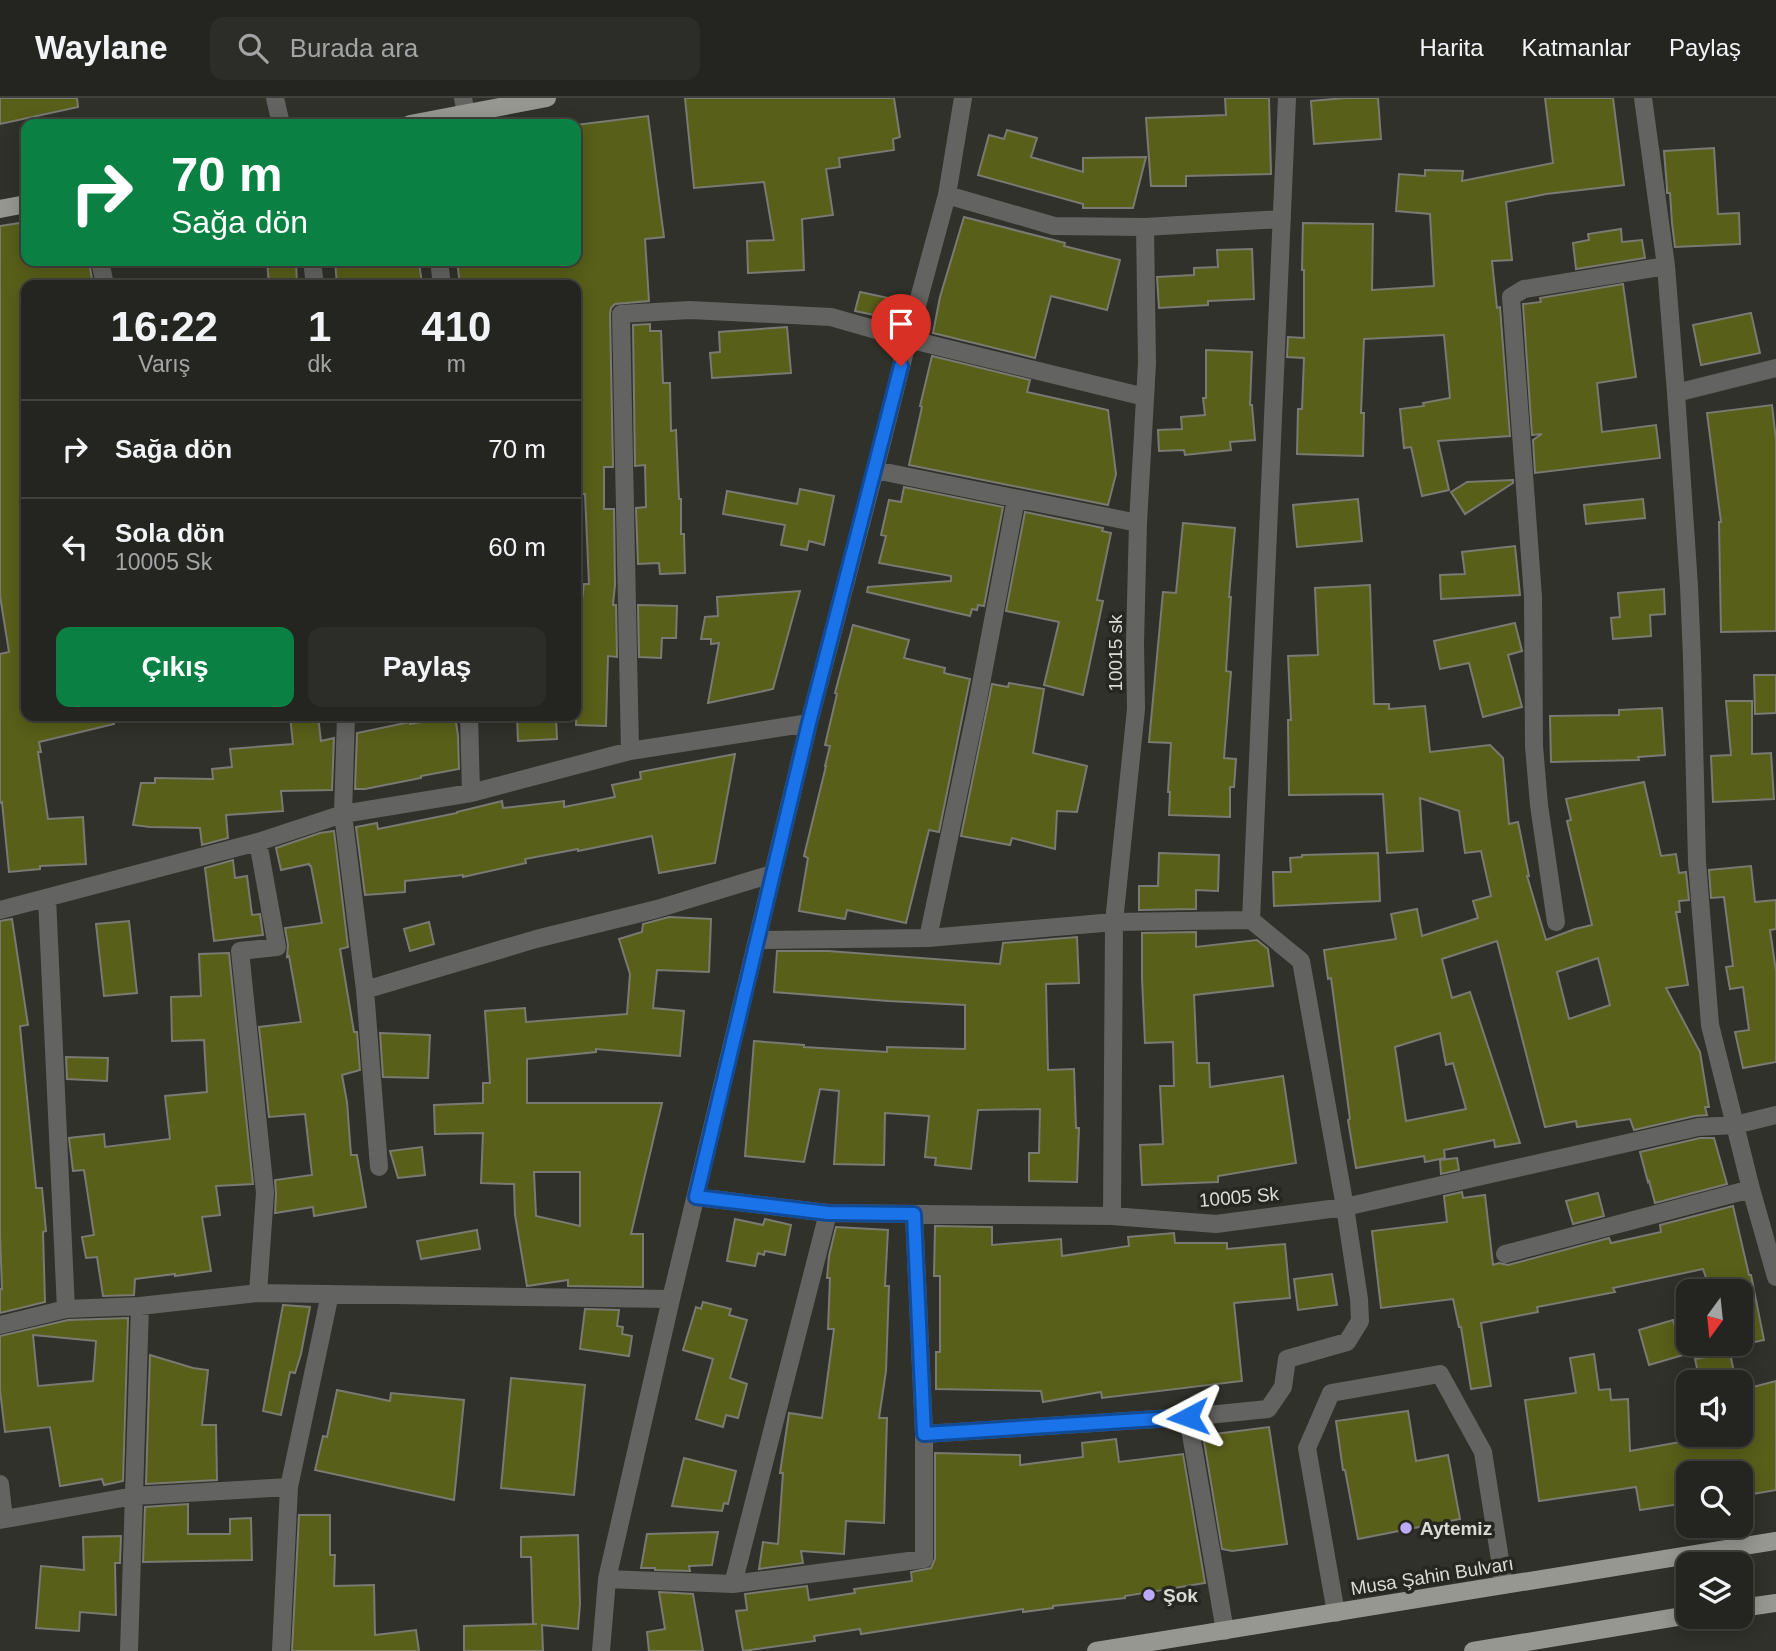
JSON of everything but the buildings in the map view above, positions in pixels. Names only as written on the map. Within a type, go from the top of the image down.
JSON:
[{"type":"main road","points":[[429,119],[465,106],[547,98]]},
{"type":"main road","points":[[0,209],[21,205]]},
{"type":"main road","name":"Musa Şahin Bulvarı","points":[[1096,1651],[1776,1541]]},
{"type":"main road","points":[[1753,1606],[1776,1603]]},
{"type":"main road","points":[[1473,1651],[1676,1617]]},
{"type":"street","points":[[275,98],[280,119]]},
{"type":"street","points":[[601,1651],[607,1579],[671,1299],[809,723],[947,195],[963,98]]},
{"type":"street","points":[[1251,920],[1287,98]]},
{"type":"street","points":[[1643,98],[1666,266],[1676,393],[1691,622],[1698,876],[1710,1025],[1751,1189],[1770,1229],[1776,1277]]},
{"type":"street","points":[[947,195],[1054,226],[1145,227],[1282,219]]},
{"type":"street","name":"10015 sk","points":[[1112,1216],[1114,922],[1136,709],[1138,523],[1147,363],[1145,227]]},
{"type":"street","points":[[1556,922],[1539,805],[1534,746],[1533,597],[1511,297],[1524,289],[1666,266]]},
{"type":"street","points":[[630,751],[621,314],[690,310],[831,317],[908,340],[1145,397]]},
{"type":"street","points":[[1676,393],[1776,368]]},
{"type":"street","points":[[876,470],[1138,523]]},
{"type":"street","points":[[928,937],[977,705],[1016,499]]},
{"type":"street","points":[[346,721],[343,814],[365,990],[379,1167]]},
{"type":"street","points":[[470,721],[471,793]]},
{"type":"street","points":[[0,911],[258,842],[343,814],[471,793],[630,751],[809,723]]},
{"type":"street","points":[[258,842],[276,947],[240,951],[265,1193],[258,1293]]},
{"type":"street","points":[[365,990],[536,939],[657,909],[772,874]]},
{"type":"street","points":[[47,898],[66,1310]]},
{"type":"street","points":[[757,940],[928,937],[1114,922],[1251,920],[1301,961],[1359,1299],[1360,1321],[1347,1342],[1287,1359],[1283,1387],[1268,1409],[1188,1417],[924,1434]]},
{"type":"street","name":"10005 Sk","points":[[696,1197],[828,1213],[1112,1216],[1216,1224],[1345,1207],[1698,1127],[1735,1125],[1776,1115]]},
{"type":"street","points":[[1505,1254],[1751,1189]]},
{"type":"street","points":[[733,1584],[828,1213]]},
{"type":"street","points":[[607,1579],[733,1584],[923,1559],[924,1434],[914,1214]]},
{"type":"street","points":[[0,1325],[66,1310],[140,1306],[258,1293],[671,1299]]},
{"type":"street","points":[[281,1651],[289,1487],[330,1294]]},
{"type":"street","points":[[129,1651],[140,1306]]},
{"type":"street","points":[[1336,1613],[1307,1448],[1331,1393],[1440,1374],[1483,1452],[1504,1585]]},
{"type":"street","points":[[1188,1417],[1225,1631]]},
{"type":"street","points":[[0,1484],[2,1519],[134,1496],[289,1487]]},
{"type":"place","name":"Aytemiz","points":[[1406,1528]]},
{"type":"place","name":"Şok","points":[[1149,1595]]},
{"type":"route","points":[[901,366],[809,723],[696,1197],[828,1213],[914,1214],[924,1434],[1188,1417]]}]
